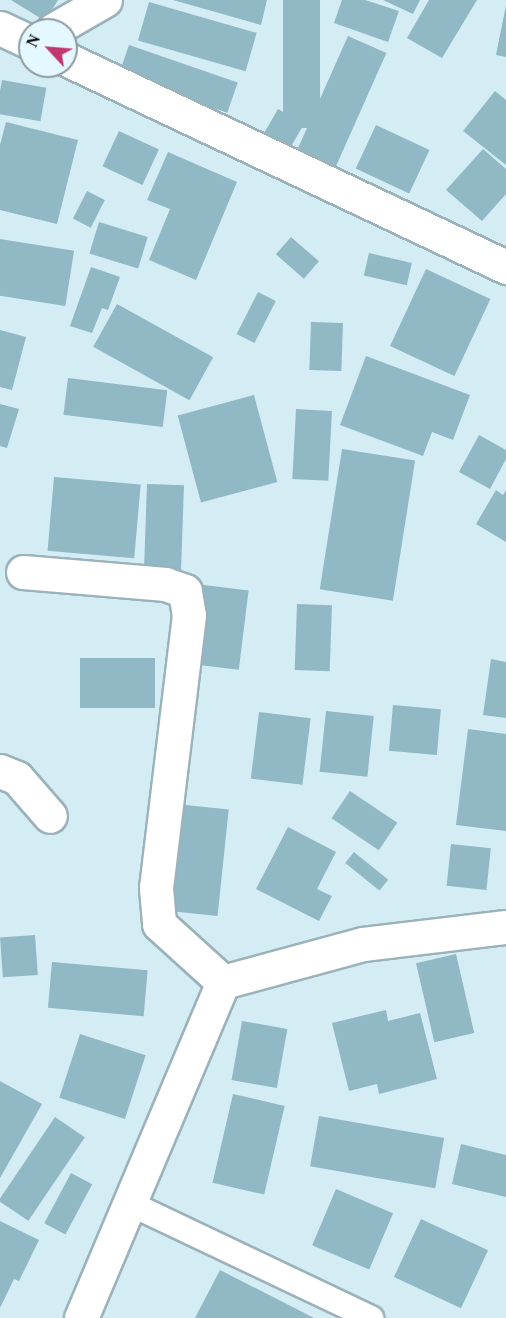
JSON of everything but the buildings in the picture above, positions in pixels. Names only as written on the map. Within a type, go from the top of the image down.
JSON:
[{"type":"street","points":[[73,18],[105,0]]},
{"type":"street","points":[[0,28],[18,36]]},
{"type":"street","points":[[78,65],[506,267]]},
{"type":"street","points":[[23,572],[165,584],[185,591],[189,615],[156,888],[158,915],[159,924],[223,982]]},
{"type":"street","points":[[0,771],[17,778],[50,816]]},
{"type":"street","points":[[223,982],[363,945],[506,927]]},
{"type":"street","points":[[81,1318],[223,982]]},
{"type":"lane","points":[[131,1204],[371,1318]]}]
